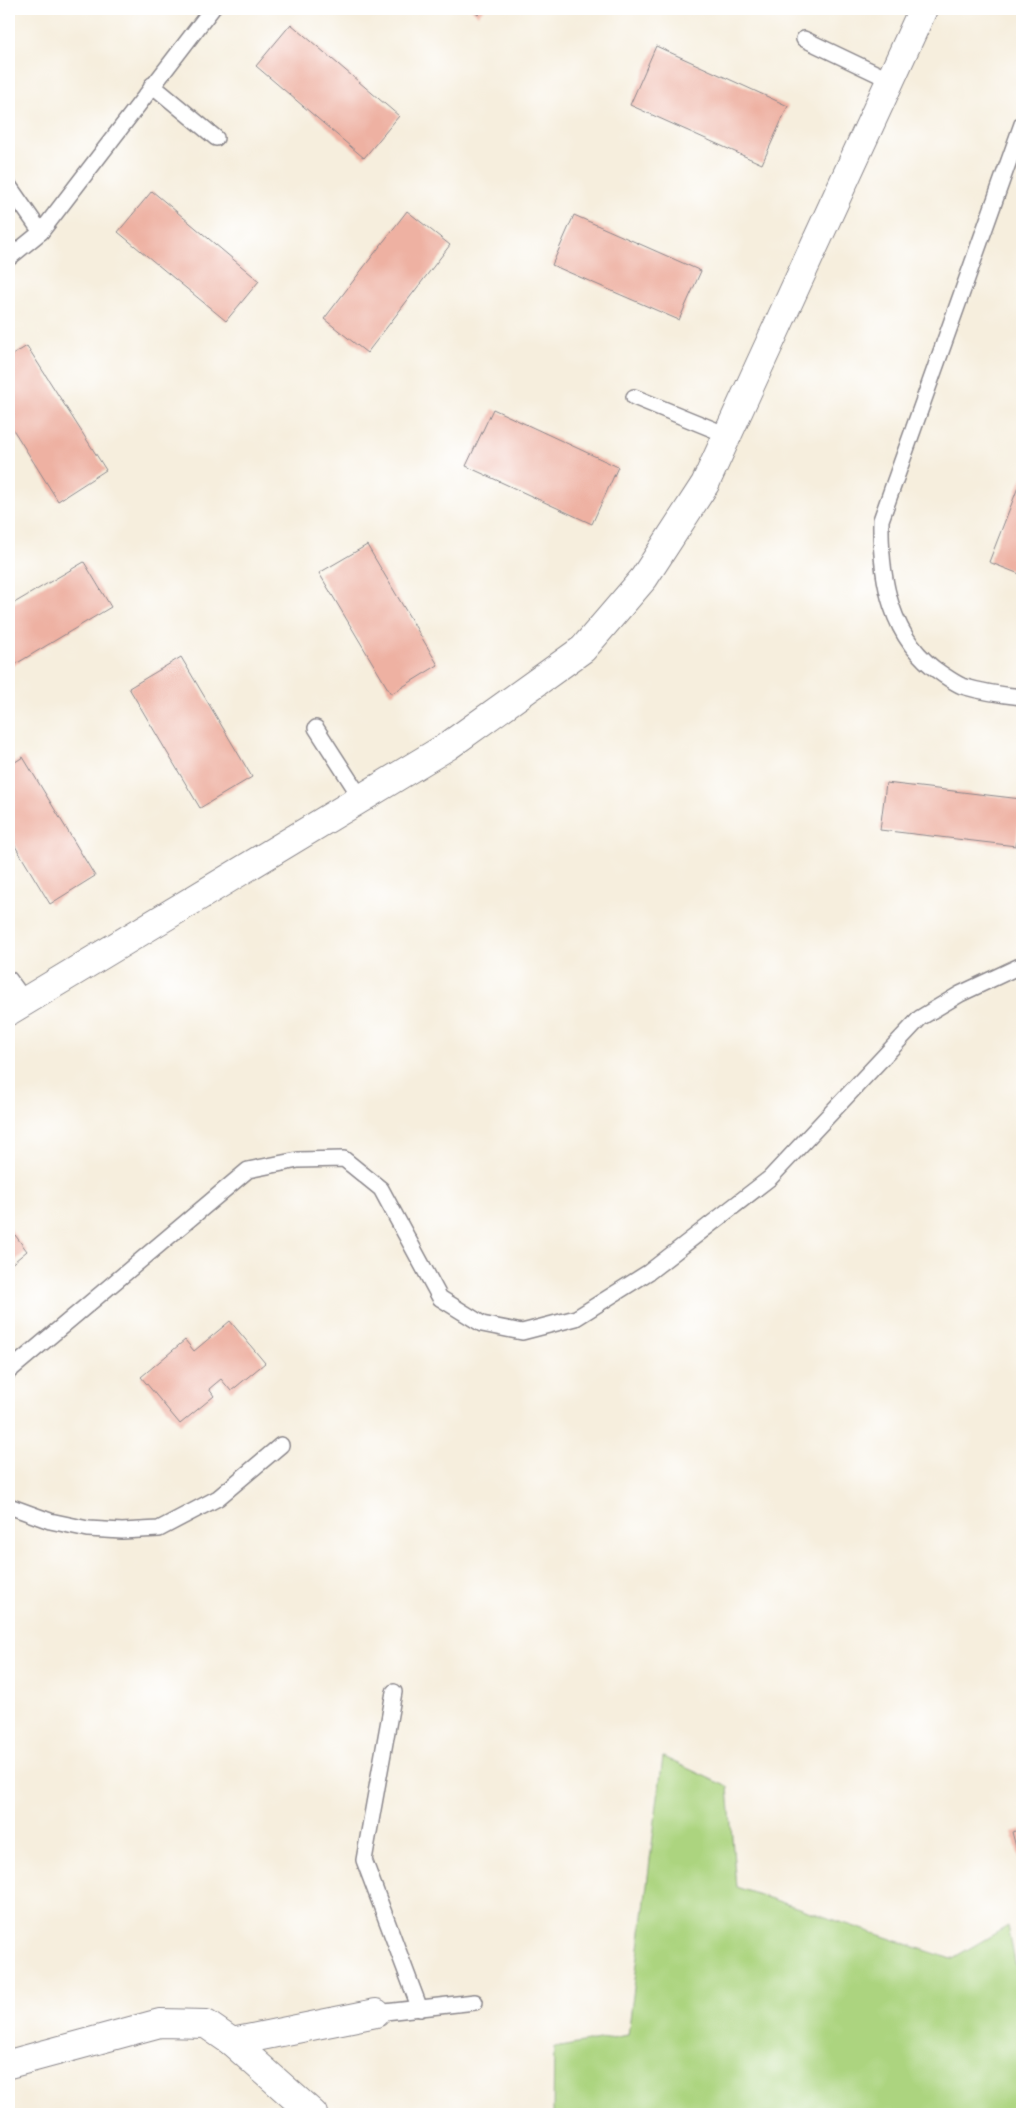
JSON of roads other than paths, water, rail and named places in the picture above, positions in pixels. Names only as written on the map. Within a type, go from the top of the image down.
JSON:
[{"type":"street","points":[[17,1006],[448,746],[582,649],[644,578],[705,484],[922,9]]},
{"type":"street","points":[[232,2042],[376,2013]]},
{"type":"street","points":[[9,2064],[160,2023],[206,2024],[232,2042],[313,2114]]},
{"type":"lane","points":[[9,258],[41,232],[212,9]]},
{"type":"lane","points":[[804,39],[890,80]]},
{"type":"lane","points":[[152,85],[216,138]]},
{"type":"lane","points":[[1022,124],[882,520],[881,551],[893,614],[908,641],[931,666],[960,685],[996,695],[1022,697]]},
{"type":"lane","points":[[9,186],[41,232]]},
{"type":"lane","points":[[634,397],[728,435]]},
{"type":"lane","points":[[316,728],[361,798]]},
{"type":"lane","points":[[9,1371],[248,1170],[298,1160],[344,1159],[381,1189],[440,1298],[482,1324],[522,1332],[576,1318],[649,1272],[770,1178],[920,1018],[960,994],[1022,965]]},
{"type":"lane","points":[[9,978],[17,1006]]},
{"type":"lane","points":[[9,1506],[50,1521],[88,1529],[122,1531],[159,1529],[218,1498],[281,1444]]},
{"type":"lane","points":[[394,1692],[364,1860],[420,2009]]},
{"type":"lane","points":[[376,2013],[474,2002]]}]
